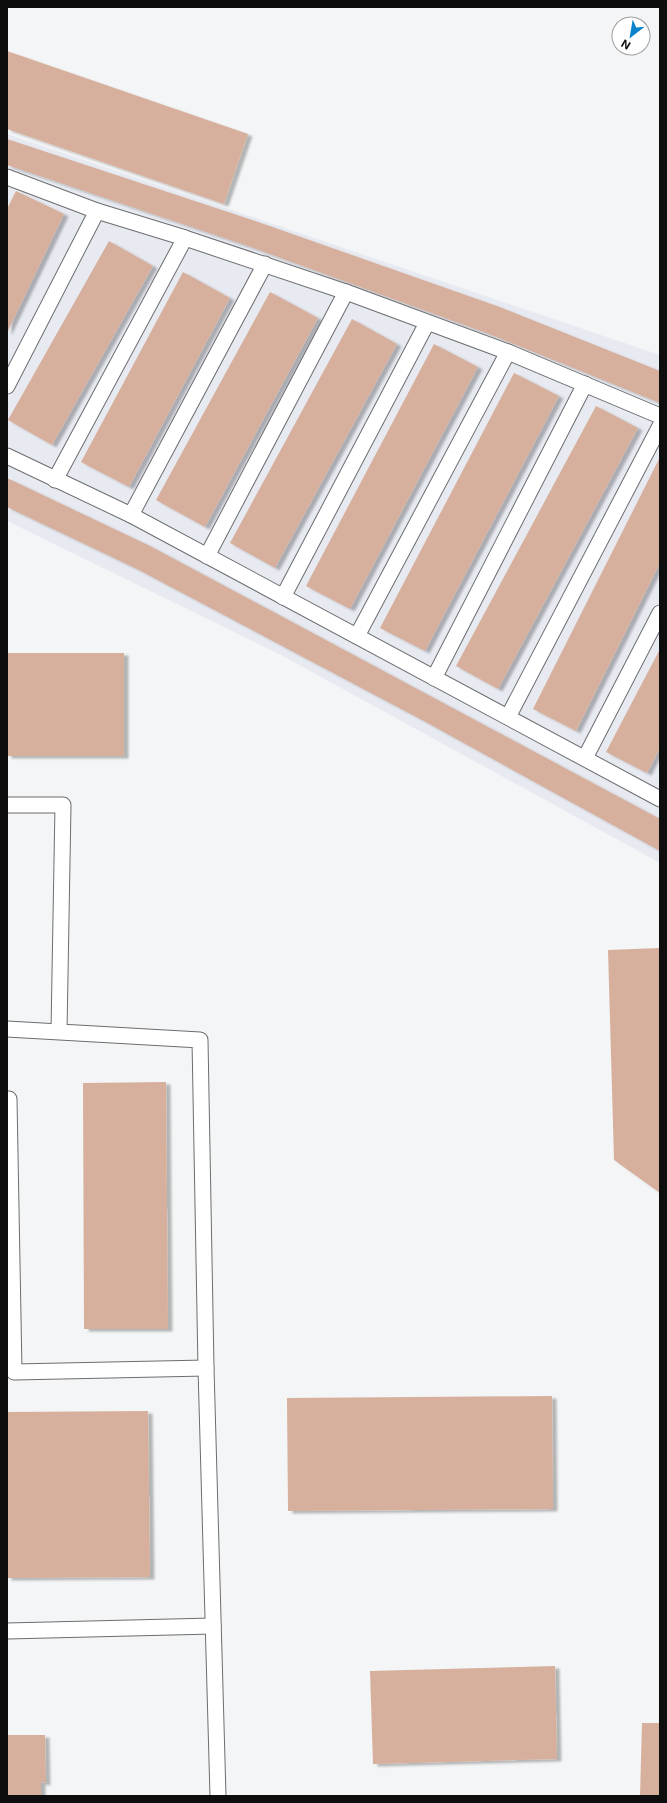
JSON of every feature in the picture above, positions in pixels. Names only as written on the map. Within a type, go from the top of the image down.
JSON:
[{"type":"lane","points":[[7,177],[97,211],[265,264],[346,292],[508,352],[660,416]]},
{"type":"lane","points":[[7,386],[97,211]]},
{"type":"lane","points":[[55,480],[185,238]]},
{"type":"lane","points":[[132,516],[265,264]]},
{"type":"lane","points":[[207,556],[346,292]]},
{"type":"lane","points":[[283,597],[427,323]]},
{"type":"lane","points":[[357,636],[508,352]]},
{"type":"lane","points":[[434,678],[585,384]]},
{"type":"lane","points":[[508,718],[660,426]]},
{"type":"lane","points":[[7,456],[132,516],[508,718],[659,796]]},
{"type":"lane","points":[[585,758],[660,614]]},
{"type":"lane","points":[[7,805],[63,805],[59,1031]]},
{"type":"lane","points":[[7,1029],[200,1040],[206,1368],[218,1796]]},
{"type":"lane","points":[[7,1098],[9,1099],[11,1372],[206,1368]]},
{"type":"lane","points":[[7,1632],[213,1626]]},
{"type":"shaded area","points":[[7,134],[660,355],[660,863],[281,655],[7,521]]},
{"type":"building","points":[[7,51],[248,134],[224,204],[7,129]]},
{"type":"building","points":[[7,139],[261,223],[497,306],[660,371],[660,403],[489,334],[248,246],[7,165]]},
{"type":"building","points":[[16,191],[64,214],[7,333],[7,209]]},
{"type":"building","points":[[109,241],[153,266],[52,445],[8,420]]},
{"type":"building","points":[[183,272],[230,298],[129,487],[81,462]]},
{"type":"building","points":[[270,292],[318,318],[205,527],[156,500]]},
{"type":"building","points":[[352,319],[397,344],[275,568],[230,543]]},
{"type":"building","points":[[434,344],[478,367],[350,609],[306,586]]},
{"type":"building","points":[[514,373],[559,396],[425,651],[380,628]]},
{"type":"building","points":[[596,406],[638,428],[498,689],[456,666]]},
{"type":"building","points":[[660,457],[660,563],[576,731],[533,709]]},
{"type":"building","points":[[7,478],[150,546],[660,819],[660,851],[422,720],[137,569],[7,507]]},
{"type":"building","points":[[660,649],[660,748],[647,773],[606,752]]},
{"type":"building","points":[[7,653],[124,653],[124,756],[7,756]]},
{"type":"building","points":[[660,948],[660,1193],[614,1160],[608,950]]},
{"type":"building","points":[[166,1082],[168,1329],[84,1329],[83,1083]]},
{"type":"building","points":[[552,1396],[553,1509],[288,1511],[287,1398]]},
{"type":"building","points":[[148,1411],[150,1577],[7,1578],[7,1412]]},
{"type":"building","points":[[555,1666],[557,1759],[373,1764],[370,1671]]},
{"type":"building","points":[[642,1723],[660,1723],[660,1796],[640,1796]]},
{"type":"building","points":[[7,1735],[45,1735],[46,1783],[41,1782],[41,1796],[7,1796]]}]
